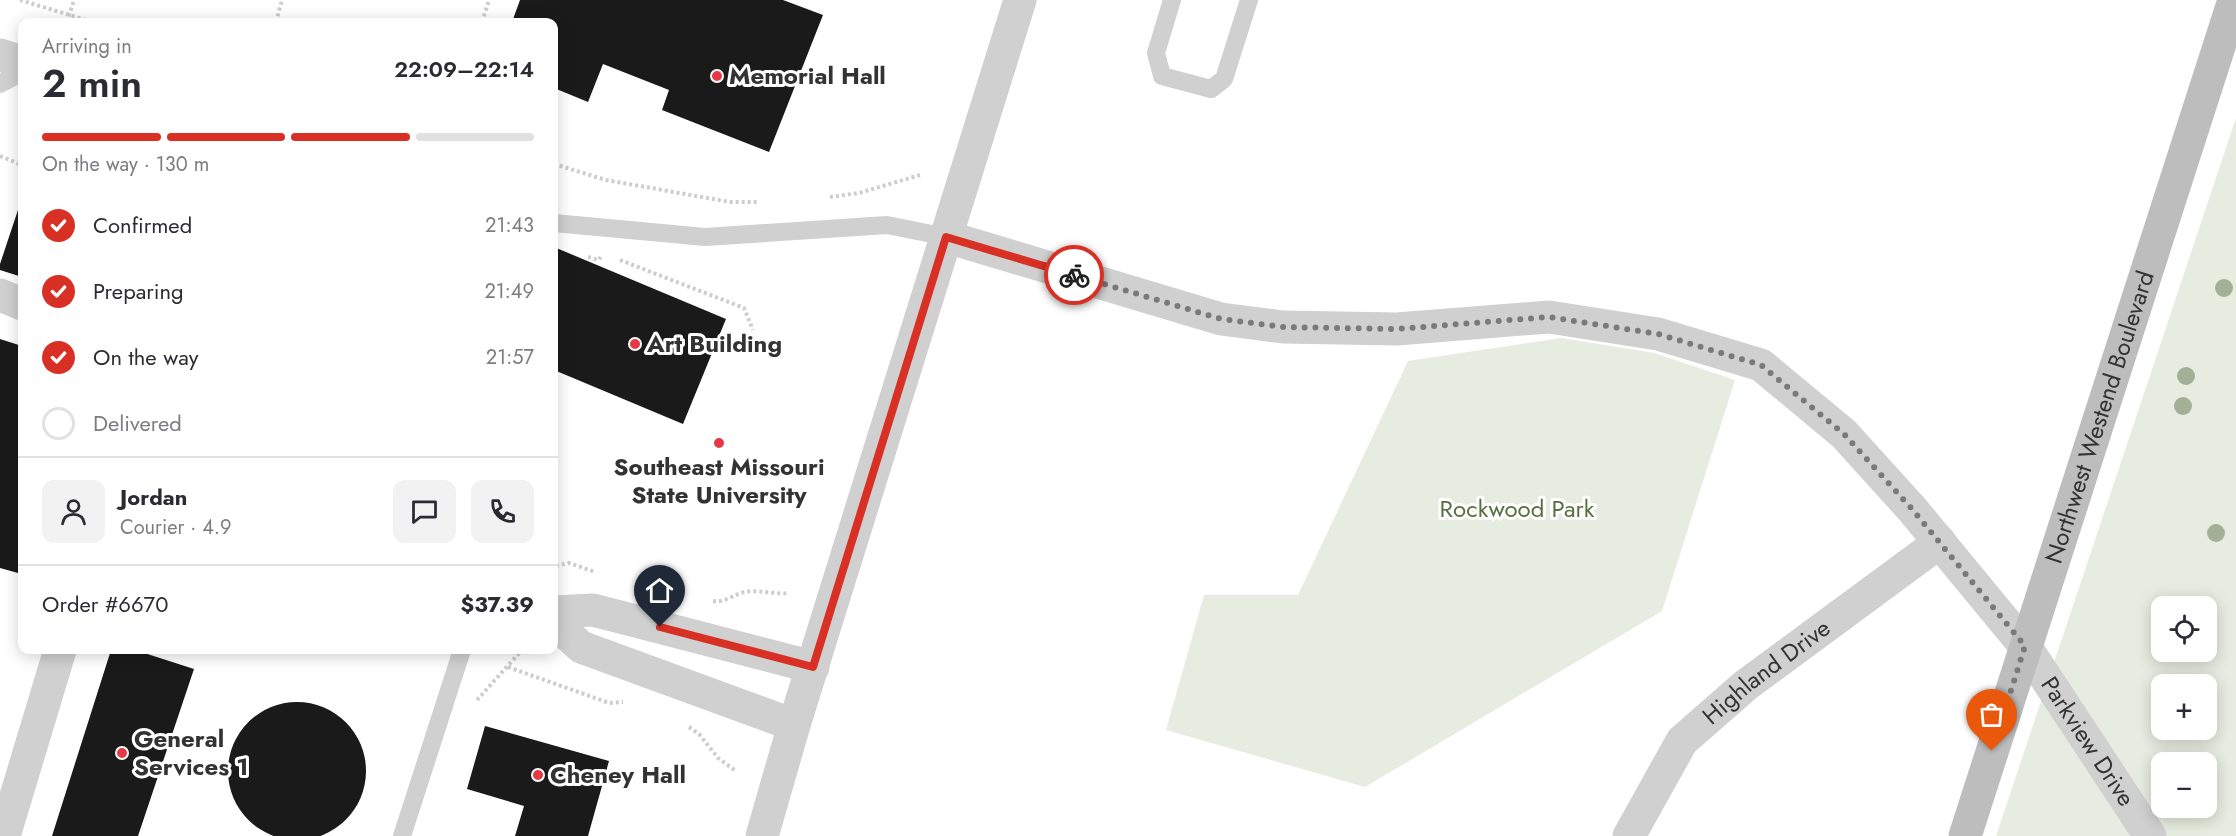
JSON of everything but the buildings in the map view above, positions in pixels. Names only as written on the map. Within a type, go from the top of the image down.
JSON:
[{"type":"street","points":[[762,836],[794,725],[1020,0]]},
{"type":"street","name":"Northwest Westend Boulevard","points":[[1965,836],[2234,0]]},
{"type":"street","points":[[0,55],[18,61]]},
{"type":"street","name":"Parkview Drive","points":[[946,237],[1221,319],[1283,327],[1397,329],[1549,317],[1658,334],[1761,365],[1844,434],[1940,542],[2025,646],[2150,836]]},
{"type":"street","points":[[0,296],[18,303]]},
{"type":"street","name":"Highland Drive","points":[[1629,836],[1682,741],[1746,685],[1940,542]]},
{"type":"street","points":[[558,612],[594,610],[813,667]]},
{"type":"street","points":[[558,625],[581,647],[794,725]]},
{"type":"street","points":[[4,836],[59,654]]},
{"type":"lane","points":[[1172,0],[1156,53],[1161,76],[1211,89],[1224,79],[1249,0]]},
{"type":"lane","points":[[0,84],[18,74]]},
{"type":"lane","points":[[558,223],[705,237],[887,225],[946,237]]},
{"type":"lane","points":[[402,836],[461,654]]},
{"type":"path","points":[[20,0],[78,18]]},
{"type":"path","points":[[70,16],[74,0]]},
{"type":"path","points":[[277,18],[282,0]]},
{"type":"path","points":[[483,18],[489,0]]},
{"type":"path","points":[[0,156],[18,163]]},
{"type":"path","points":[[558,165],[606,180],[719,200],[766,202]]},
{"type":"path","points":[[825,198],[859,192],[920,175]]},
{"type":"path","points":[[581,254],[599,261],[603,253]]},
{"type":"path","points":[[613,257],[744,308],[753,330]]},
{"type":"path","points":[[558,565],[569,563],[597,573]]},
{"type":"path","points":[[711,601],[720,602],[747,591],[789,593]]},
{"type":"path","points":[[508,666],[609,703],[626,702]]},
{"type":"path","points":[[681,720],[699,734],[718,758],[736,771]]},
{"type":"green space","points":[[2236,118],[2236,836],[1996,836]]},
{"type":"green space","name":"Rockwood Park","points":[[1561,338],[1654,353],[1735,380],[1662,611],[1365,787],[1166,730],[1204,595],[1298,595],[1408,361]]},
{"type":"way so far","points":[[1074,275],[1221,319],[1283,327],[1397,329],[1549,317],[1658,334],[1761,365],[1844,434],[1912,509],[2025,646],[1992,751]]},
{"type":"place","name":"Memorial Hall","points":[[717,76]]},
{"type":"place","name":"Art Building","points":[[635,344]]},
{"type":"place","name":"Southeast Missouri State University","points":[[719,443]]},
{"type":"place","name":"General Services 1","points":[[122,753]]},
{"type":"place","name":"Cheney Hall","points":[[538,775]]},
{"type":"route","points":[[660,627],[813,667],[946,237],[1074,275]]}]
